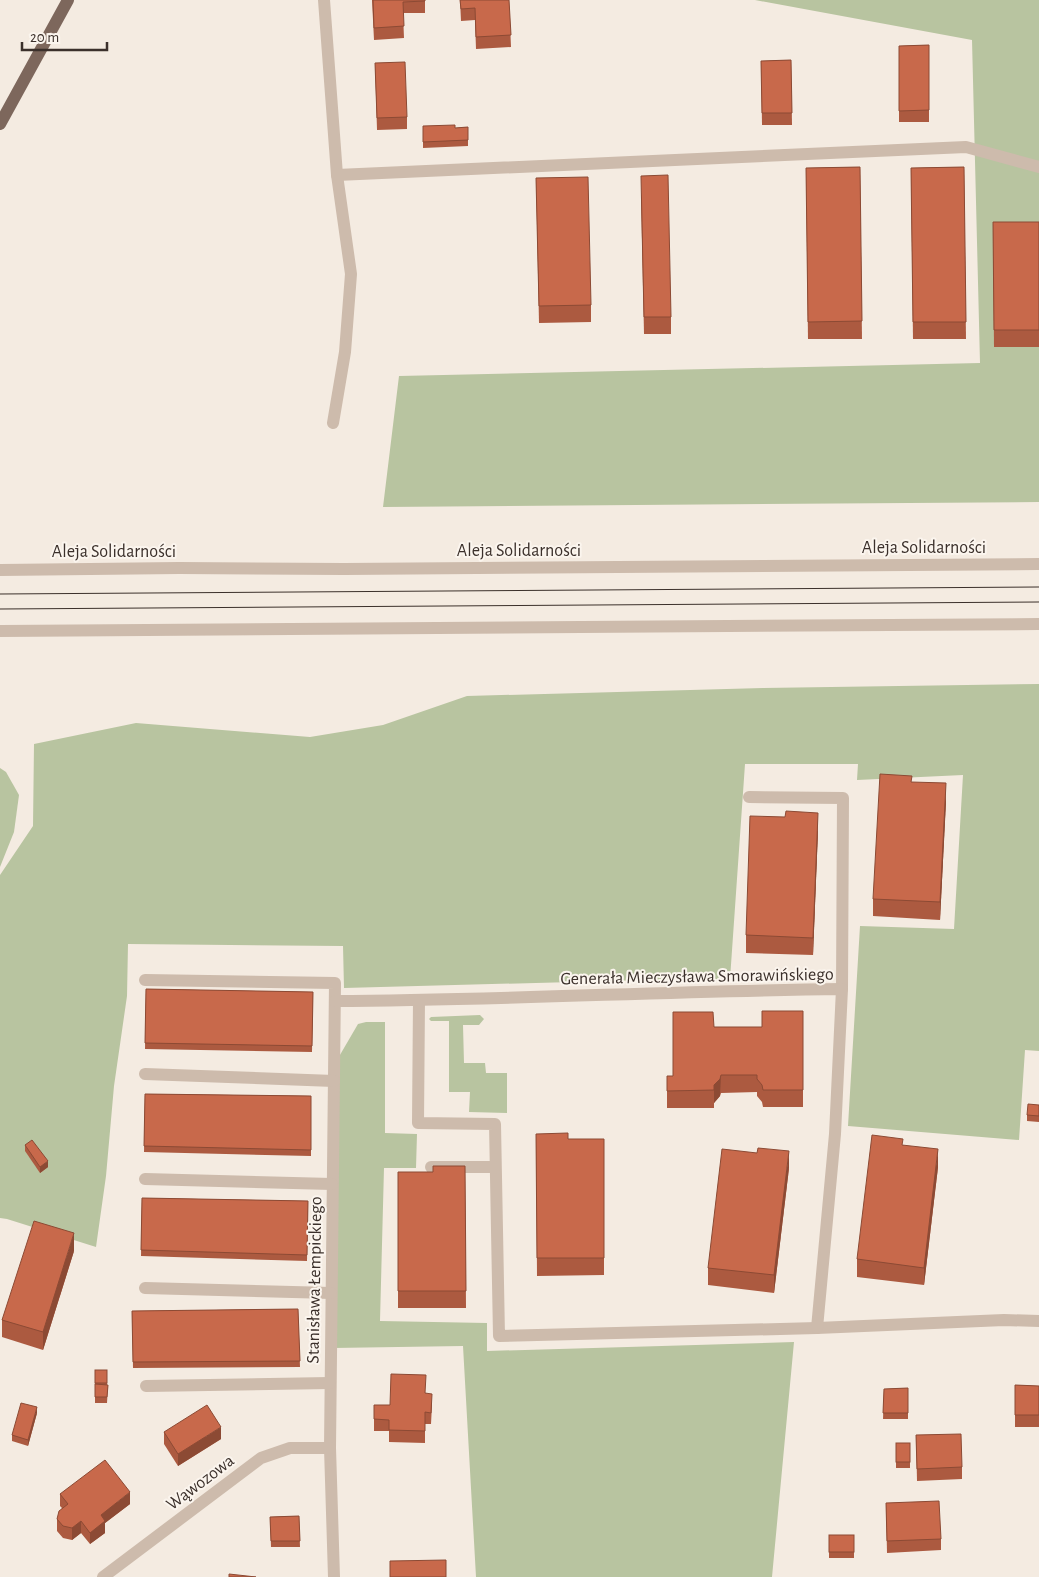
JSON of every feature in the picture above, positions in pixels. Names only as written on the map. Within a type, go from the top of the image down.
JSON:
[{"type":"main road","points":[[0,124],[68,0]]},
{"type":"street","points":[[324,0],[337,175],[351,274],[345,352],[333,423]]},
{"type":"street","points":[[337,175],[966,147],[1039,166]]},
{"type":"street","name":"Aleja Solidarności","points":[[0,570],[1039,564]]},
{"type":"street","points":[[0,631],[1039,624]]},
{"type":"street","points":[[749,797],[843,798],[842,989]]},
{"type":"street","name":"Stanisława Łempickiego","points":[[146,980],[335,984],[330,1383],[334,1577]]},
{"type":"street","name":"Generała Mieczysława Smorawińskiego","points":[[334,1001],[842,989],[835,1134],[817,1328]]},
{"type":"street","points":[[419,1000],[418,1123],[495,1124],[499,1336],[817,1328],[1004,1320],[1039,1321]]},
{"type":"street","points":[[145,1074],[334,1080]]},
{"type":"street","points":[[431,1167],[496,1167]]},
{"type":"street","points":[[145,1179],[332,1184]]},
{"type":"street","points":[[145,1288],[331,1292]]},
{"type":"street","points":[[146,1386],[330,1383]]},
{"type":"street","name":"Wąwozowa","points":[[103,1577],[261,1458],[290,1448],[330,1448]]},
{"type":"green space","points":[[755,0],[1039,0],[1039,502],[383,507],[399,376],[980,363],[972,40]]},
{"type":"green space","points":[[1039,684],[1039,1051],[1025,1050],[1019,1140],[848,1126],[860,926],[954,929],[963,775],[857,780],[858,764],[745,764],[730,979],[344,988],[343,946],[128,944],[127,996],[114,1086],[106,1176],[96,1247],[0,1218],[0,875],[33,826],[34,744],[136,723],[310,737],[383,725],[467,696],[763,688]]},
{"type":"green space","points":[[0,768],[6,772],[19,795],[14,832],[0,867]]},
{"type":"green space","points":[[480,1015],[484,1019],[479,1025],[463,1025],[464,1063],[485,1063],[486,1073],[507,1073],[507,1113],[469,1112],[470,1092],[449,1092],[449,1021],[431,1021],[429,1019],[431,1017]]},
{"type":"green space","points":[[385,1022],[385,1133],[417,1134],[416,1168],[384,1168],[380,1321],[487,1323],[487,1351],[794,1342],[772,1577],[476,1577],[463,1346],[333,1348],[337,1060],[358,1024]]},
{"type":"building","points":[[373,0],[425,1],[403,2],[404,26],[374,28]]},
{"type":"building","points":[[460,0],[509,0],[511,35],[476,37],[475,8],[461,9]]},
{"type":"building","points":[[929,45],[929,110],[899,111],[899,46]]},
{"type":"building","points":[[791,60],[792,113],[762,113],[761,61]]},
{"type":"building","points":[[405,62],[407,117],[377,118],[375,63]]},
{"type":"building","points":[[455,125],[455,128],[468,127],[468,140],[423,142],[423,126]]},
{"type":"building","points":[[860,167],[862,321],[808,322],[806,168]]},
{"type":"building","points":[[964,167],[966,322],[913,322],[911,168]]},
{"type":"building","points":[[668,175],[671,317],[644,317],[641,176]]},
{"type":"building","points":[[588,177],[591,305],[539,306],[536,178]]},
{"type":"building","points":[[993,222],[1039,222],[1039,330],[994,330]]},
{"type":"building","points":[[880,774],[912,776],[911,782],[946,783],[940,902],[873,899]]},
{"type":"building","points":[[786,811],[818,813],[813,938],[746,935],[750,816],[785,817]]},
{"type":"building","points":[[146,989],[313,992],[312,1046],[145,1043]]},
{"type":"building","points":[[762,1011],[803,1011],[803,1090],[763,1090],[757,1075],[721,1075],[714,1085],[714,1090],[667,1091],[667,1076],[673,1076],[673,1012],[713,1012],[714,1027],[762,1027]]},
{"type":"building","points":[[145,1094],[311,1096],[311,1150],[144,1146]]},
{"type":"building","points":[[1028,1104],[1039,1105],[1039,1116],[1027,1115]]},
{"type":"building","points":[[568,1133],[568,1139],[604,1139],[604,1258],[537,1258],[536,1134]]},
{"type":"building","points":[[872,1135],[903,1139],[902,1145],[938,1149],[924,1268],[857,1259]]},
{"type":"building","points":[[32,1140],[48,1161],[40,1167],[25,1145]]},
{"type":"building","points":[[758,1148],[789,1151],[774,1275],[708,1268],[722,1149],[757,1153]]},
{"type":"building","points":[[433,1166],[465,1166],[466,1291],[398,1291],[398,1172],[433,1172]]},
{"type":"building","points":[[142,1198],[308,1201],[307,1255],[141,1250]]},
{"type":"building","points":[[34,1221],[74,1233],[43,1332],[2,1320]]},
{"type":"building","points":[[298,1309],[300,1361],[133,1362],[132,1311]]},
{"type":"building","points":[[95,1370],[107,1370],[107,1383],[95,1383]]},
{"type":"building","points":[[391,1374],[426,1375],[425,1393],[432,1394],[431,1413],[425,1412],[425,1431],[389,1430],[389,1420],[374,1419],[374,1405],[390,1405]]},
{"type":"building","points":[[95,1384],[108,1385],[107,1397],[95,1397]]},
{"type":"building","points":[[1015,1385],[1039,1386],[1039,1415],[1015,1415]]},
{"type":"building","points":[[908,1388],[908,1413],[883,1413],[884,1389]]},
{"type":"building","points":[[21,1403],[37,1407],[28,1440],[12,1435]]},
{"type":"building","points":[[207,1405],[221,1427],[178,1454],[164,1432]]},
{"type":"building","points":[[961,1434],[962,1467],[917,1469],[916,1435]]},
{"type":"building","points":[[896,1443],[910,1443],[910,1462],[896,1462]]},
{"type":"building","points":[[105,1460],[130,1492],[101,1515],[105,1521],[90,1533],[81,1521],[72,1528],[63,1526],[57,1519],[59,1511],[68,1504],[60,1494]]},
{"type":"building","points":[[939,1501],[941,1539],[887,1541],[886,1503]]},
{"type":"building","points":[[299,1516],[300,1541],[271,1541],[270,1517]]},
{"type":"building","points":[[829,1535],[854,1535],[854,1552],[829,1552]]},
{"type":"building","points":[[446,1560],[446,1577],[390,1577],[390,1561]]},
{"type":"building","points":[[229,1574],[256,1577],[229,1577]]},
{"type":"tram line","points":[[0,594],[1039,587]]},
{"type":"tram line","points":[[0,609],[1039,602]]}]
